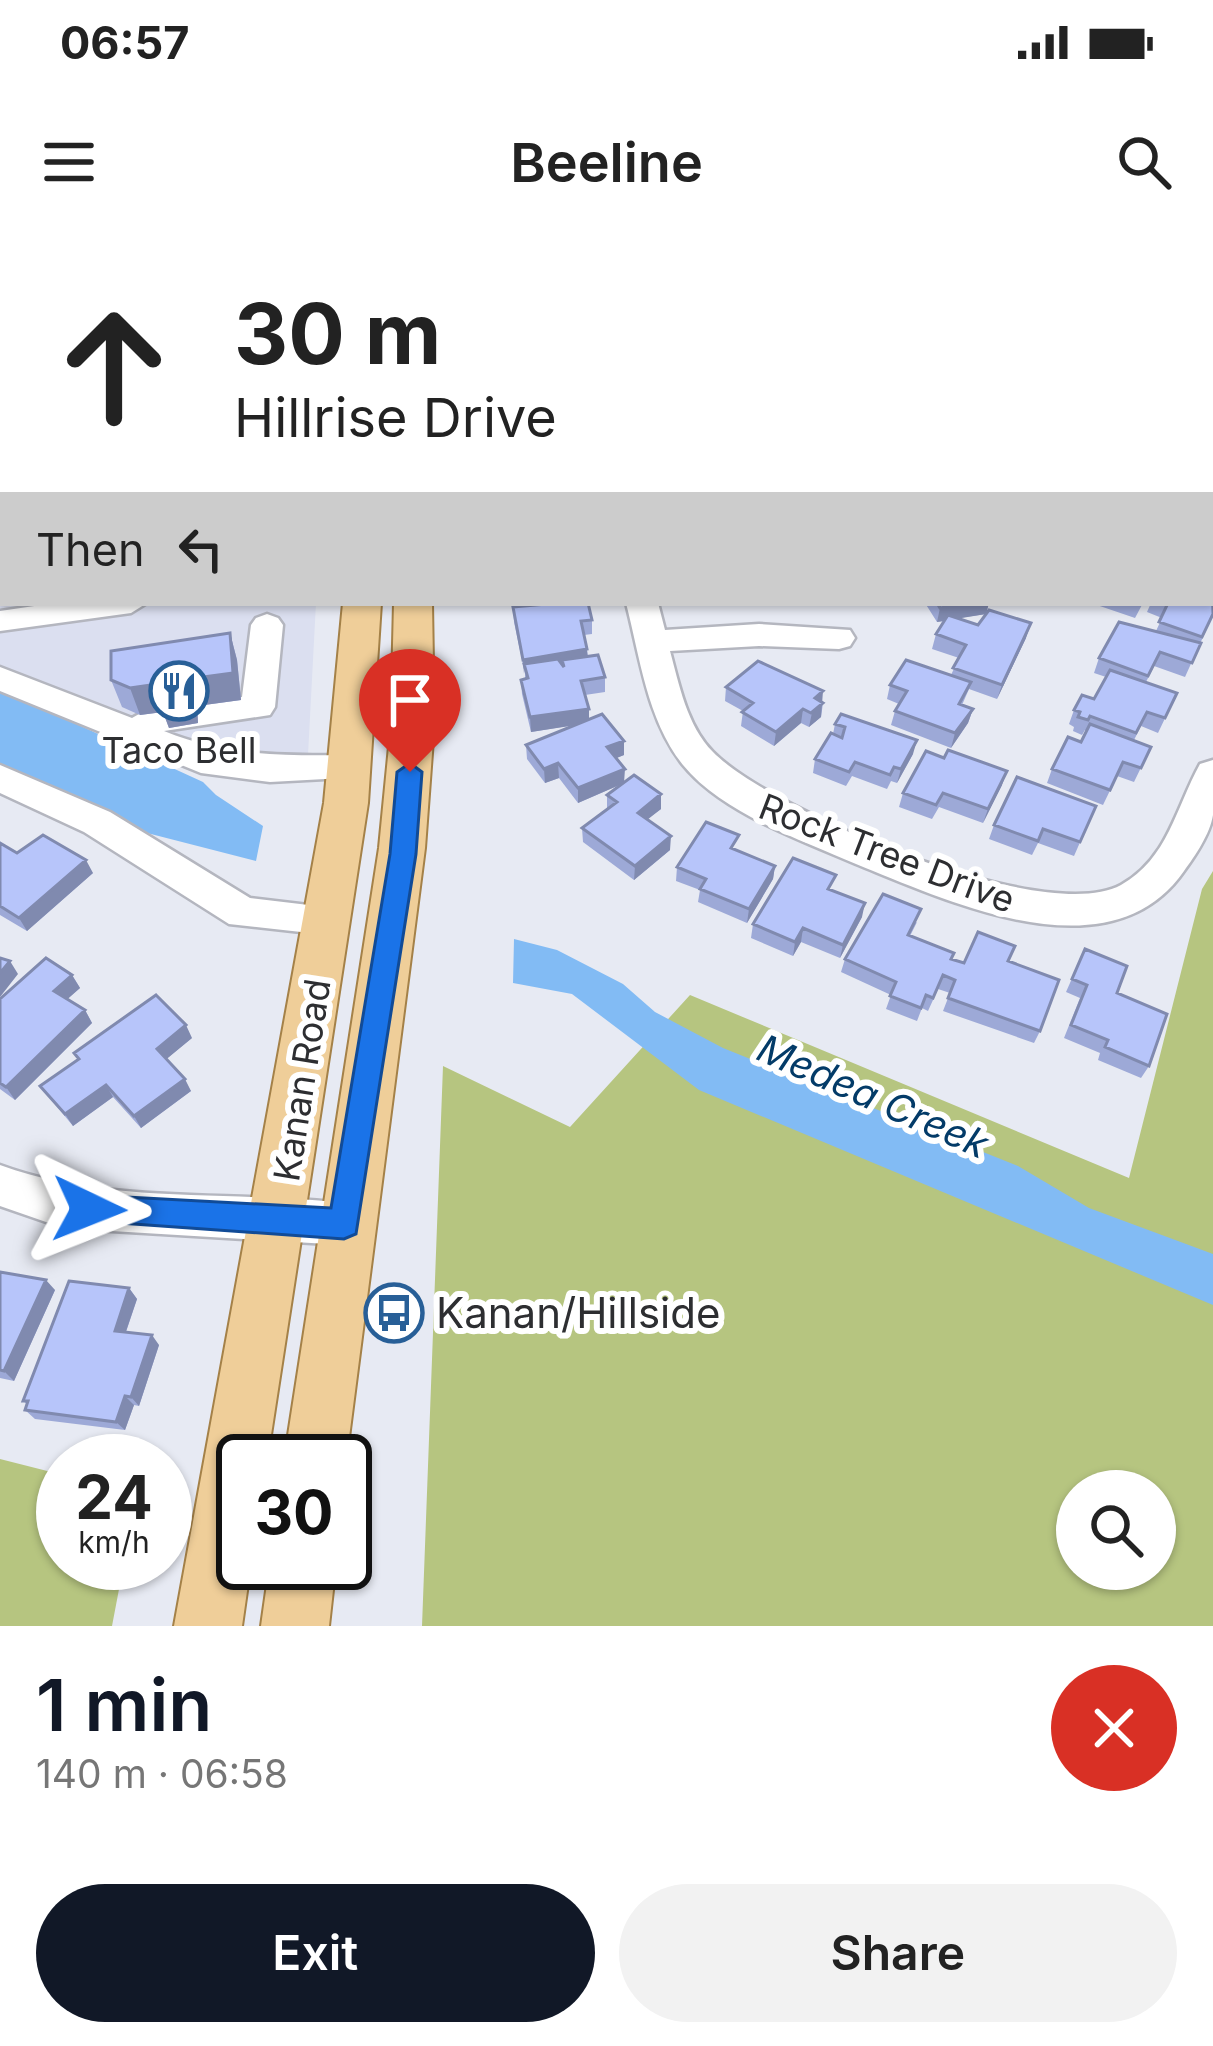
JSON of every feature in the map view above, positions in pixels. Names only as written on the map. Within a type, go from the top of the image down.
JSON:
[{"type":"main road","name":"Kanan Road","points":[[208,1626],[328,920],[350,768],[362,606]]},
{"type":"main road","name":"Kanan Road","points":[[318,1434],[344,1224],[403,854],[417,689],[413,606]]},
{"type":"main road","points":[[295,1626],[299,1590]]},
{"type":"street","points":[[0,621],[108,606]]},
{"type":"street","name":"Rock Tree Drive","points":[[643,606],[678,730],[698,761],[727,786],[764,808],[1001,902],[1052,910],[1112,904],[1147,886],[1175,862],[1213,773]]},
{"type":"street","points":[[0,662],[137,723],[238,710],[257,707],[267,626]]},
{"type":"street","points":[[652,641],[759,634],[839,638]]},
{"type":"street","points":[[0,678],[201,760],[270,769],[350,768]]},
{"type":"street","points":[[0,778],[98,822],[243,914],[328,920]]},
{"type":"street","points":[[0,1185],[32,1200],[89,1209],[280,1216],[344,1224]]},
{"type":"shaded area","points":[[0,606],[316,606],[308,755],[181,745],[0,666]]},
{"type":"green space","points":[[1213,871],[1213,1626],[422,1626],[443,1066],[570,1127],[690,995],[1129,1178],[1202,889]]},
{"type":"green space","points":[[0,1459],[36,1468],[36,1590],[119,1590],[112,1626],[0,1626]]},
{"type":"water","points":[[0,689],[203,782],[263,826],[256,861],[147,833],[0,766]]},
{"type":"water","points":[[514,939],[557,950],[623,984],[655,1012],[723,1048],[1018,1166],[1089,1208],[1213,1254],[1213,1305],[699,1090],[572,994],[513,983]]},
{"type":"building","points":[[589,606],[592,620],[581,621],[587,649],[523,660],[513,607]]},
{"type":"building","points":[[1167,606],[1213,606],[1202,637],[1159,622]]},
{"type":"building","points":[[989,610],[1031,623],[1002,685],[953,668],[966,645],[936,634],[948,615],[978,625]]},
{"type":"building","points":[[1119,622],[1201,643],[1192,663],[1160,652],[1148,676],[1099,658]]},
{"type":"building","points":[[230,633],[233,673],[188,679],[189,696],[159,701],[158,684],[130,688],[111,680],[111,651]]},
{"type":"building","points":[[598,655],[605,677],[581,681],[589,709],[530,717],[521,680],[528,678],[524,664],[558,659],[564,667],[562,660]]},
{"type":"building","points":[[906,660],[971,682],[959,704],[973,709],[955,733],[895,711],[907,691],[890,685]]},
{"type":"building","points":[[758,661],[823,691],[815,698],[823,703],[811,713],[803,709],[776,732],[742,712],[753,703],[726,687]]},
{"type":"building","points":[[1110,670],[1177,693],[1165,718],[1147,712],[1136,733],[1090,716],[1088,720],[1078,717],[1080,712],[1074,710],[1082,695],[1094,699]]},
{"type":"building","points":[[602,714],[624,741],[607,747],[625,769],[578,788],[558,763],[544,769],[526,745]]},
{"type":"building","points":[[841,714],[917,740],[901,769],[894,767],[890,775],[855,762],[849,772],[815,759],[831,733],[842,738],[845,727],[835,724]]},
{"type":"building","points":[[1090,724],[1151,747],[1141,768],[1123,762],[1110,790],[1052,769],[1068,737],[1081,742]]},
{"type":"building","points":[[948,750],[1007,771],[988,809],[943,793],[936,805],[903,793],[926,751],[944,758]]},
{"type":"building","points":[[634,775],[661,794],[638,813],[671,836],[635,866],[582,828],[617,802],[607,795]]},
{"type":"building","points":[[1017,777],[1096,806],[1080,842],[1043,829],[1038,841],[994,825]]},
{"type":"building","points":[[706,822],[739,835],[731,848],[775,866],[749,909],[700,889],[706,879],[677,867]]},
{"type":"building","points":[[43,835],[86,860],[19,918],[0,906],[0,843],[17,853]]},
{"type":"building","points":[[793,858],[836,875],[828,889],[865,903],[843,945],[803,928],[795,942],[753,924]]},
{"type":"building","points":[[883,894],[921,909],[908,935],[954,953],[951,959],[964,963],[978,932],[1015,946],[1008,961],[1059,980],[1040,1031],[948,998],[955,980],[943,975],[933,998],[926,995],[921,1008],[890,996],[896,982],[845,959]]},
{"type":"building","points":[[1085,949],[1127,966],[1117,993],[1167,1014],[1149,1066],[1105,1047],[1108,1040],[1071,1025],[1087,985],[1072,979]]},
{"type":"building","points":[[46,958],[72,975],[54,991],[85,1010],[6,1087],[0,1083],[0,999]]},
{"type":"building","points":[[156,995],[186,1025],[157,1049],[185,1079],[134,1116],[106,1085],[65,1114],[40,1086],[79,1059],[74,1053]]},
{"type":"building","points":[[0,1272],[46,1280],[4,1371],[0,1370]]},
{"type":"building","points":[[69,1281],[129,1288],[115,1331],[152,1335],[131,1397],[125,1396],[116,1422],[25,1410],[28,1401],[23,1401]]},
{"type":"place","name":"Taco Bell","points":[[179,691]]},
{"type":"place","name":"Kanan/Hillside","points":[[394,1313]]},
{"type":"route","points":[[89,1209],[280,1216],[344,1224],[403,854],[410,772]]},
{"type":"water label","name":"Medea Creek","points":[[873,1096]]}]
